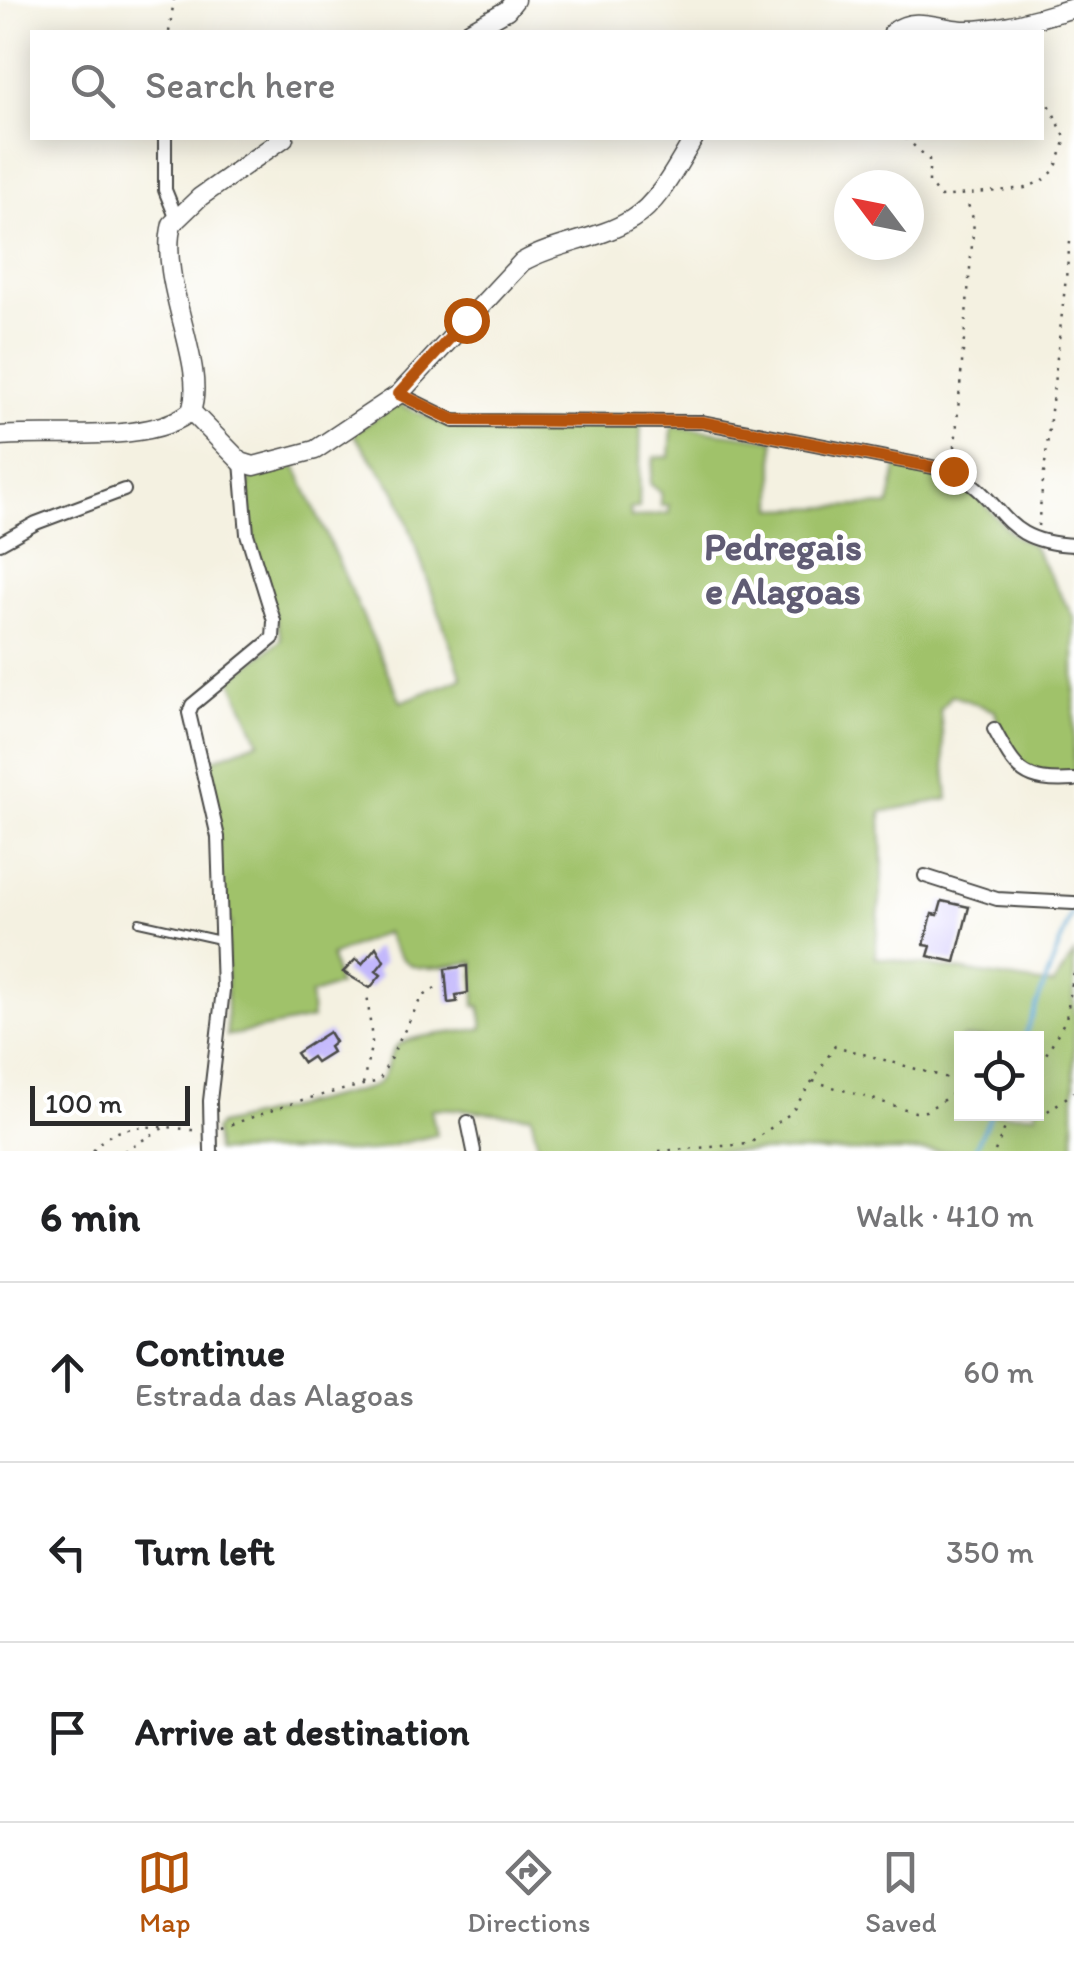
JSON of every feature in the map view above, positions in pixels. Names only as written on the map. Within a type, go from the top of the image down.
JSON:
[{"type":"street","points":[[472,30],[507,10],[515,0]]},
{"type":"street","points":[[896,30],[923,22],[965,30],[1000,28],[1074,8]]},
{"type":"street","points":[[165,140],[165,190],[176,217]]},
{"type":"street","points":[[0,436],[138,430],[172,422],[191,410],[194,390],[169,265],[168,236],[176,217],[281,140]]},
{"type":"street","points":[[191,410],[241,462],[254,466],[316,450],[399,394],[522,262],[546,249],[634,218],[648,206],[693,140]]},
{"type":"street","points":[[399,394],[454,420],[702,422],[953,471],[978,487],[1016,529],[1036,542],[1074,545]]},
{"type":"street","points":[[211,1151],[208,1133],[221,1038],[221,940],[214,807],[189,714],[192,705],[274,638],[274,621],[247,534],[241,462]]},
{"type":"street","points":[[0,542],[36,523],[124,490]]},
{"type":"street","points":[[994,730],[1018,769],[1032,780],[1074,780]]},
{"type":"street","points":[[924,876],[997,898],[1074,903]]},
{"type":"street","points":[[468,1122],[474,1151]]},
{"type":"lane","points":[[139,922],[221,940]]},
{"type":"path","points":[[169,30],[174,0]]},
{"type":"path","points":[[907,140],[929,159],[933,192],[940,197],[1025,188],[1055,170],[1066,139],[1044,94]]},
{"type":"path","points":[[953,471],[974,221],[966,197]]},
{"type":"path","points":[[1036,542],[1070,242]]},
{"type":"path","points":[[1044,1058],[1066,1019],[1074,972]]},
{"type":"path","points":[[94,1151],[99,1143],[122,1132],[166,1126],[208,1133],[379,1081],[421,998],[436,988]]},
{"type":"path","points":[[362,1085],[372,1042],[367,992]]},
{"type":"path","points":[[658,1151],[749,1144],[792,1112],[836,1046],[954,1083]]},
{"type":"path","points":[[812,1080],[915,1112],[926,1111],[954,1091]]},
{"type":"path","points":[[1044,1114],[1074,1092]]},
{"type":"path","points":[[995,1151],[1009,1121]]},
{"type":"path","points":[[124,1151],[166,1126]]},
{"type":"green space","points":[[398,404],[446,425],[641,424],[639,508],[630,509],[631,518],[669,513],[669,505],[661,506],[661,492],[650,484],[654,457],[670,457],[672,426],[774,440],[774,509],[889,505],[898,463],[955,477],[1013,535],[1033,546],[1074,618],[1074,775],[1029,774],[1001,738],[995,711],[952,695],[940,710],[948,799],[881,812],[883,866],[875,957],[1053,985],[1074,954],[1074,1151],[539,1151],[531,1115],[444,1108],[431,1109],[436,1135],[369,1151],[216,1151],[214,1130],[219,1125],[369,1088],[381,1080],[393,1051],[405,1041],[483,1028],[480,1006],[475,1006],[474,962],[432,968],[411,965],[393,948],[386,932],[331,956],[338,985],[310,995],[312,1019],[227,1036],[226,929],[231,928],[231,922],[226,920],[206,762],[259,741],[231,679],[281,640],[252,532],[252,471],[296,467],[401,702],[462,678],[398,495],[353,433]]},
{"type":"building","points":[[942,901],[969,907],[955,962],[928,956],[931,946],[924,945],[932,914],[938,915]]},
{"type":"building","points":[[376,947],[384,961],[376,971],[381,975],[370,988],[343,972],[356,959],[362,964]]},
{"type":"building","points":[[467,966],[468,993],[456,995],[457,1002],[448,1003],[445,969]]},
{"type":"building","points":[[329,1032],[335,1042],[329,1047],[332,1052],[316,1062],[312,1057],[303,1063],[296,1053]]},
{"type":"waterway","points":[[1027,1031],[1072,912]]},
{"type":"waterway","points":[[974,1151],[988,1121]]},
{"type":"district","name":"Pedregais e Alagoas","points":[[783,569]]},
{"type":"route","points":[[466,320],[399,394],[430,413],[454,420],[702,422],[953,471]]}]
